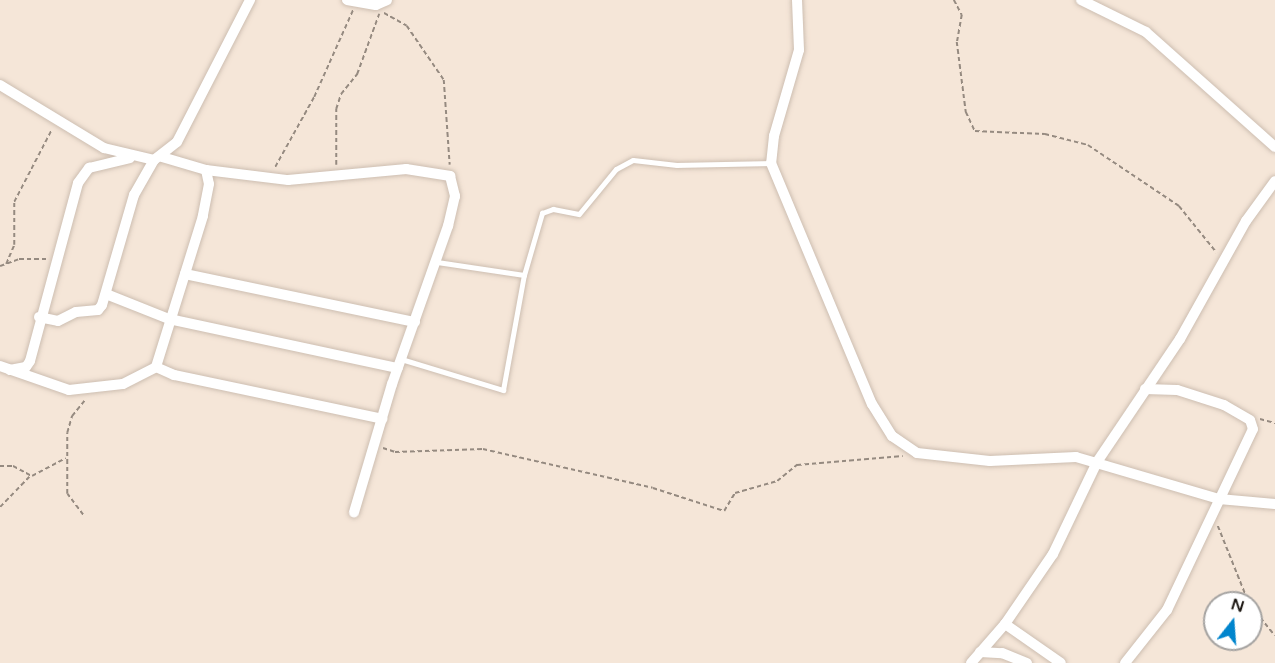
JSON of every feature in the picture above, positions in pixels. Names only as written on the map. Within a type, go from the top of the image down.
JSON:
[{"type":"street","points":[[39,318],[58,321],[76,312],[98,310],[106,294],[134,195],[158,159],[177,142],[250,0]]},
{"type":"street","points":[[357,2],[387,0]]},
{"type":"street","points":[[797,0],[799,50],[774,136],[771,163],[872,404],[892,436],[917,453],[990,462],[1055,454],[1097,462],[1219,499],[1275,504]]},
{"type":"street","points":[[1081,0],[1146,32],[1275,147]]},
{"type":"street","points":[[0,85],[58,117],[104,147],[130,158]]},
{"type":"street","points":[[5,368],[28,365],[56,255],[85,171],[130,158],[158,159],[206,170],[269,179],[406,170],[450,176],[455,196],[436,262],[382,418],[354,512]]},
{"type":"street","points":[[157,367],[209,193],[206,170]]},
{"type":"street","points":[[971,663],[1005,624],[1053,554],[1097,462],[1146,389],[1275,181]]},
{"type":"street","points":[[185,274],[415,322]]},
{"type":"street","points":[[106,294],[170,319],[400,364]]},
{"type":"street","points":[[5,368],[66,390],[130,382],[157,367],[382,418]]},
{"type":"street","points":[[1125,663],[1167,610],[1253,429],[1250,420],[1177,390],[1146,389]]},
{"type":"street","points":[[1005,624],[1061,663]]},
{"type":"street","points":[[980,652],[1002,653],[1027,663]]},
{"type":"lane","points":[[400,364],[503,390],[524,275],[542,213],[553,209],[579,214],[624,164],[633,160],[677,165],[771,163]]},
{"type":"lane","points":[[436,262],[524,275]]},
{"type":"path","points":[[954,0],[962,15],[957,42],[971,127],[988,135],[1045,134],[1088,146],[1179,206],[1224,263]]},
{"type":"path","points":[[269,179],[314,97],[357,2],[380,11],[407,26],[444,80],[450,176]]},
{"type":"path","points":[[337,175],[336,109],[340,94],[357,74],[380,11]]},
{"type":"path","points":[[6,264],[14,245],[14,202],[58,117]]},
{"type":"path","points":[[0,266],[56,255]]},
{"type":"path","points":[[83,515],[68,494],[66,458],[70,419],[102,384]]},
{"type":"path","points":[[1250,420],[1275,423]]},
{"type":"path","points":[[375,442],[395,452],[483,449],[653,488],[724,511],[735,493],[777,481],[797,465],[917,453]]},
{"type":"path","points":[[0,507],[29,476],[66,458]]},
{"type":"path","points":[[0,466],[13,466],[29,476]]},
{"type":"path","points":[[1213,515],[1245,591]]},
{"type":"path","points":[[1263,621],[1275,636]]}]
